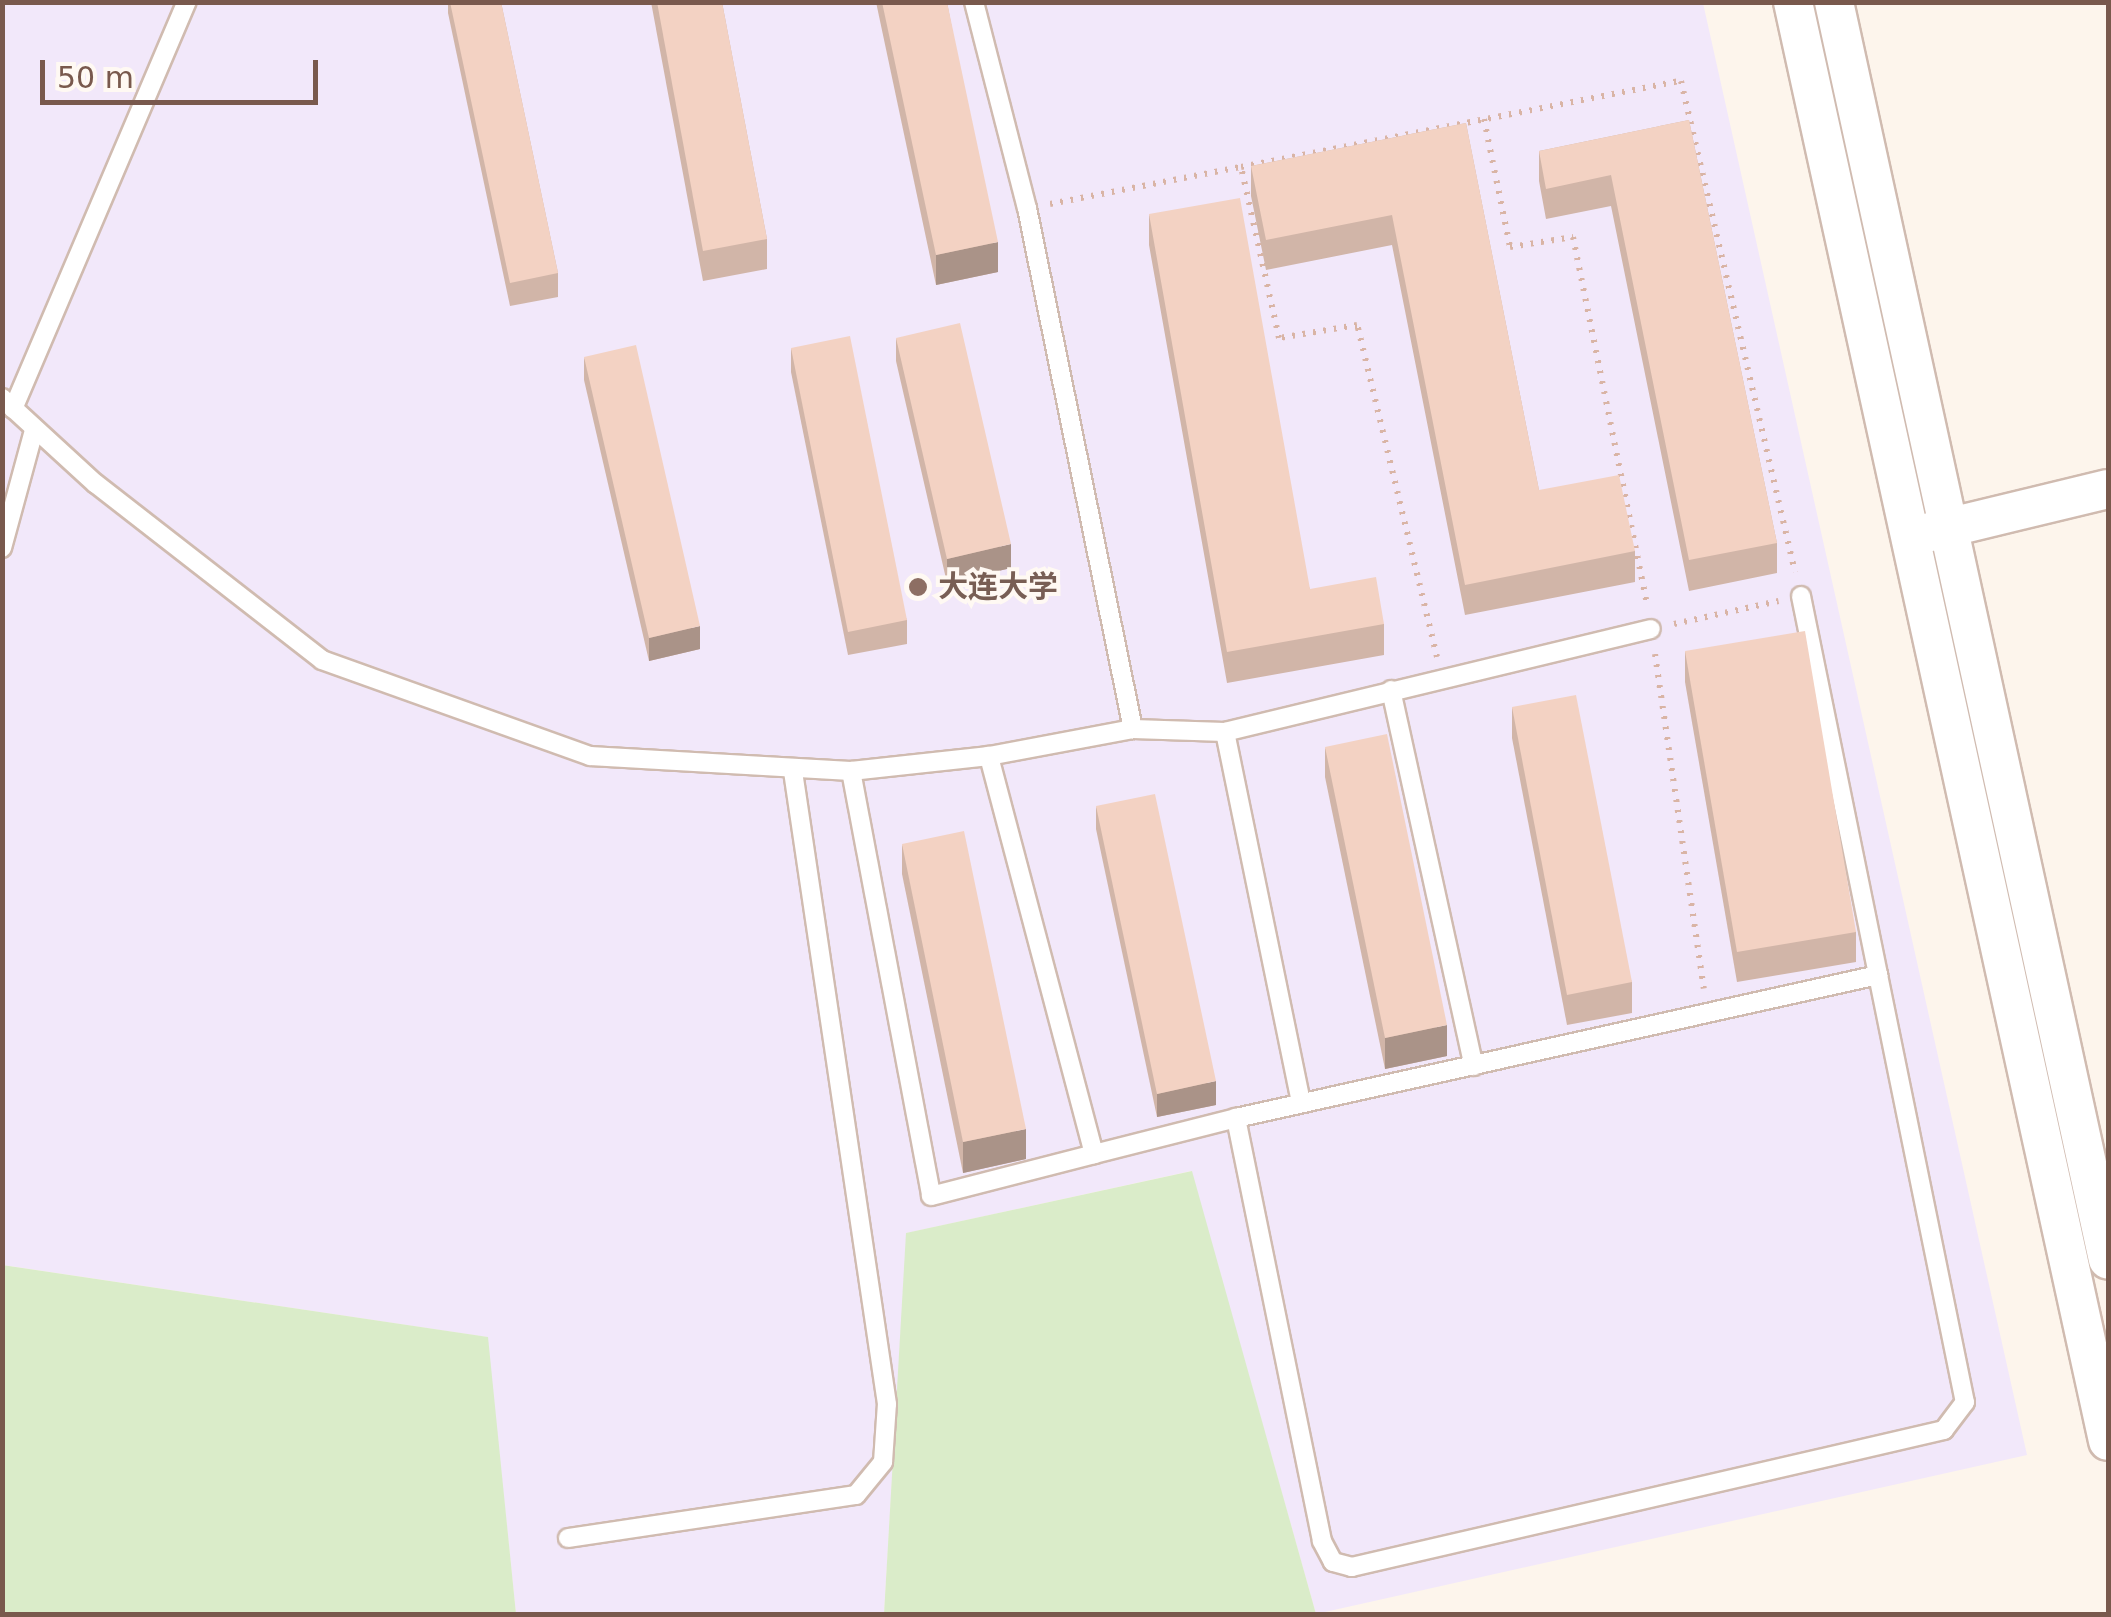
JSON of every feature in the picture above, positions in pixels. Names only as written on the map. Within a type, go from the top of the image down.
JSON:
[{"type":"street","points":[[1793,2],[2108,1441]]},
{"type":"street","points":[[1834,2],[2108,1261]]},
{"type":"street","points":[[1911,537],[2108,489]]},
{"type":"lane","points":[[187,2],[8,404],[34,430],[322,660],[590,756],[793,771],[851,771],[989,756],[1134,730],[1225,732],[1651,628]]},
{"type":"lane","points":[[974,2],[1027,208],[1134,730]]},
{"type":"lane","points":[[2,548],[34,430]]},
{"type":"lane","points":[[1236,1118],[1322,1541],[1333,1562],[1352,1567],[1944,1430],[1965,1402],[1801,596]]},
{"type":"lane","points":[[1391,690],[1474,1066]]},
{"type":"lane","points":[[1225,732],[1301,1102]]},
{"type":"lane","points":[[989,756],[1094,1154]]},
{"type":"lane","points":[[568,1538],[856,1495],[883,1462],[887,1404],[793,771]]},
{"type":"lane","points":[[851,771],[931,1196],[1301,1102],[1474,1066],[1706,1009],[1878,975]]},
{"type":"lane","points":[[2069,1259],[2108,1261]]},
{"type":"path","points":[[1027,208],[1681,81],[1801,596],[1651,628]]},
{"type":"path","points":[[1484,119],[1510,246],[1573,237],[1651,628],[1706,1009]]},
{"type":"path","points":[[1241,168],[1279,338],[1357,325],[1442,678]]},
{"type":"shaded area","name":"大连大学","points":[[2,3],[1703,3],[2027,1455],[1316,1614],[1191,1171],[907,1233],[884,1614],[516,1614],[487,1337],[3,1265]]},
{"type":"green space","points":[[1192,1171],[1316,1614],[884,1614],[906,1233]]},
{"type":"green space","points":[[2,1265],[488,1337],[516,1614],[3,1614]]},
{"type":"building","points":[[450,2],[501,2],[558,273],[510,283]]},
{"type":"building","points":[[657,2],[722,2],[767,239],[703,251]]},
{"type":"building","points":[[882,2],[947,2],[998,242],[936,255]]},
{"type":"building","points":[[1689,120],[1777,543],[1689,560],[1611,175],[1546,189],[1539,151]]},
{"type":"building","points":[[1466,123],[1539,490],[1619,475],[1635,551],[1465,585],[1392,215],[1266,240],[1251,166]]},
{"type":"building","points":[[1240,198],[1310,589],[1376,577],[1384,624],[1227,652],[1149,214]]},
{"type":"building","points":[[960,323],[1011,544],[947,559],[896,338]]},
{"type":"building","points":[[850,336],[907,620],[848,632],[791,348]]},
{"type":"building","points":[[636,345],[700,626],[649,638],[584,357]]},
{"type":"building","points":[[1805,631],[1856,932],[1737,952],[1685,651]]},
{"type":"building","points":[[1576,695],[1632,982],[1567,995],[1512,707]]},
{"type":"building","points":[[1387,734],[1447,1025],[1385,1038],[1325,747]]},
{"type":"building","points":[[1155,794],[1216,1081],[1157,1094],[1096,806]]},
{"type":"building","points":[[964,831],[1026,1129],[963,1142],[902,844]]},
{"type":"place","name":"大连大学","points":[[918,587]]}]
